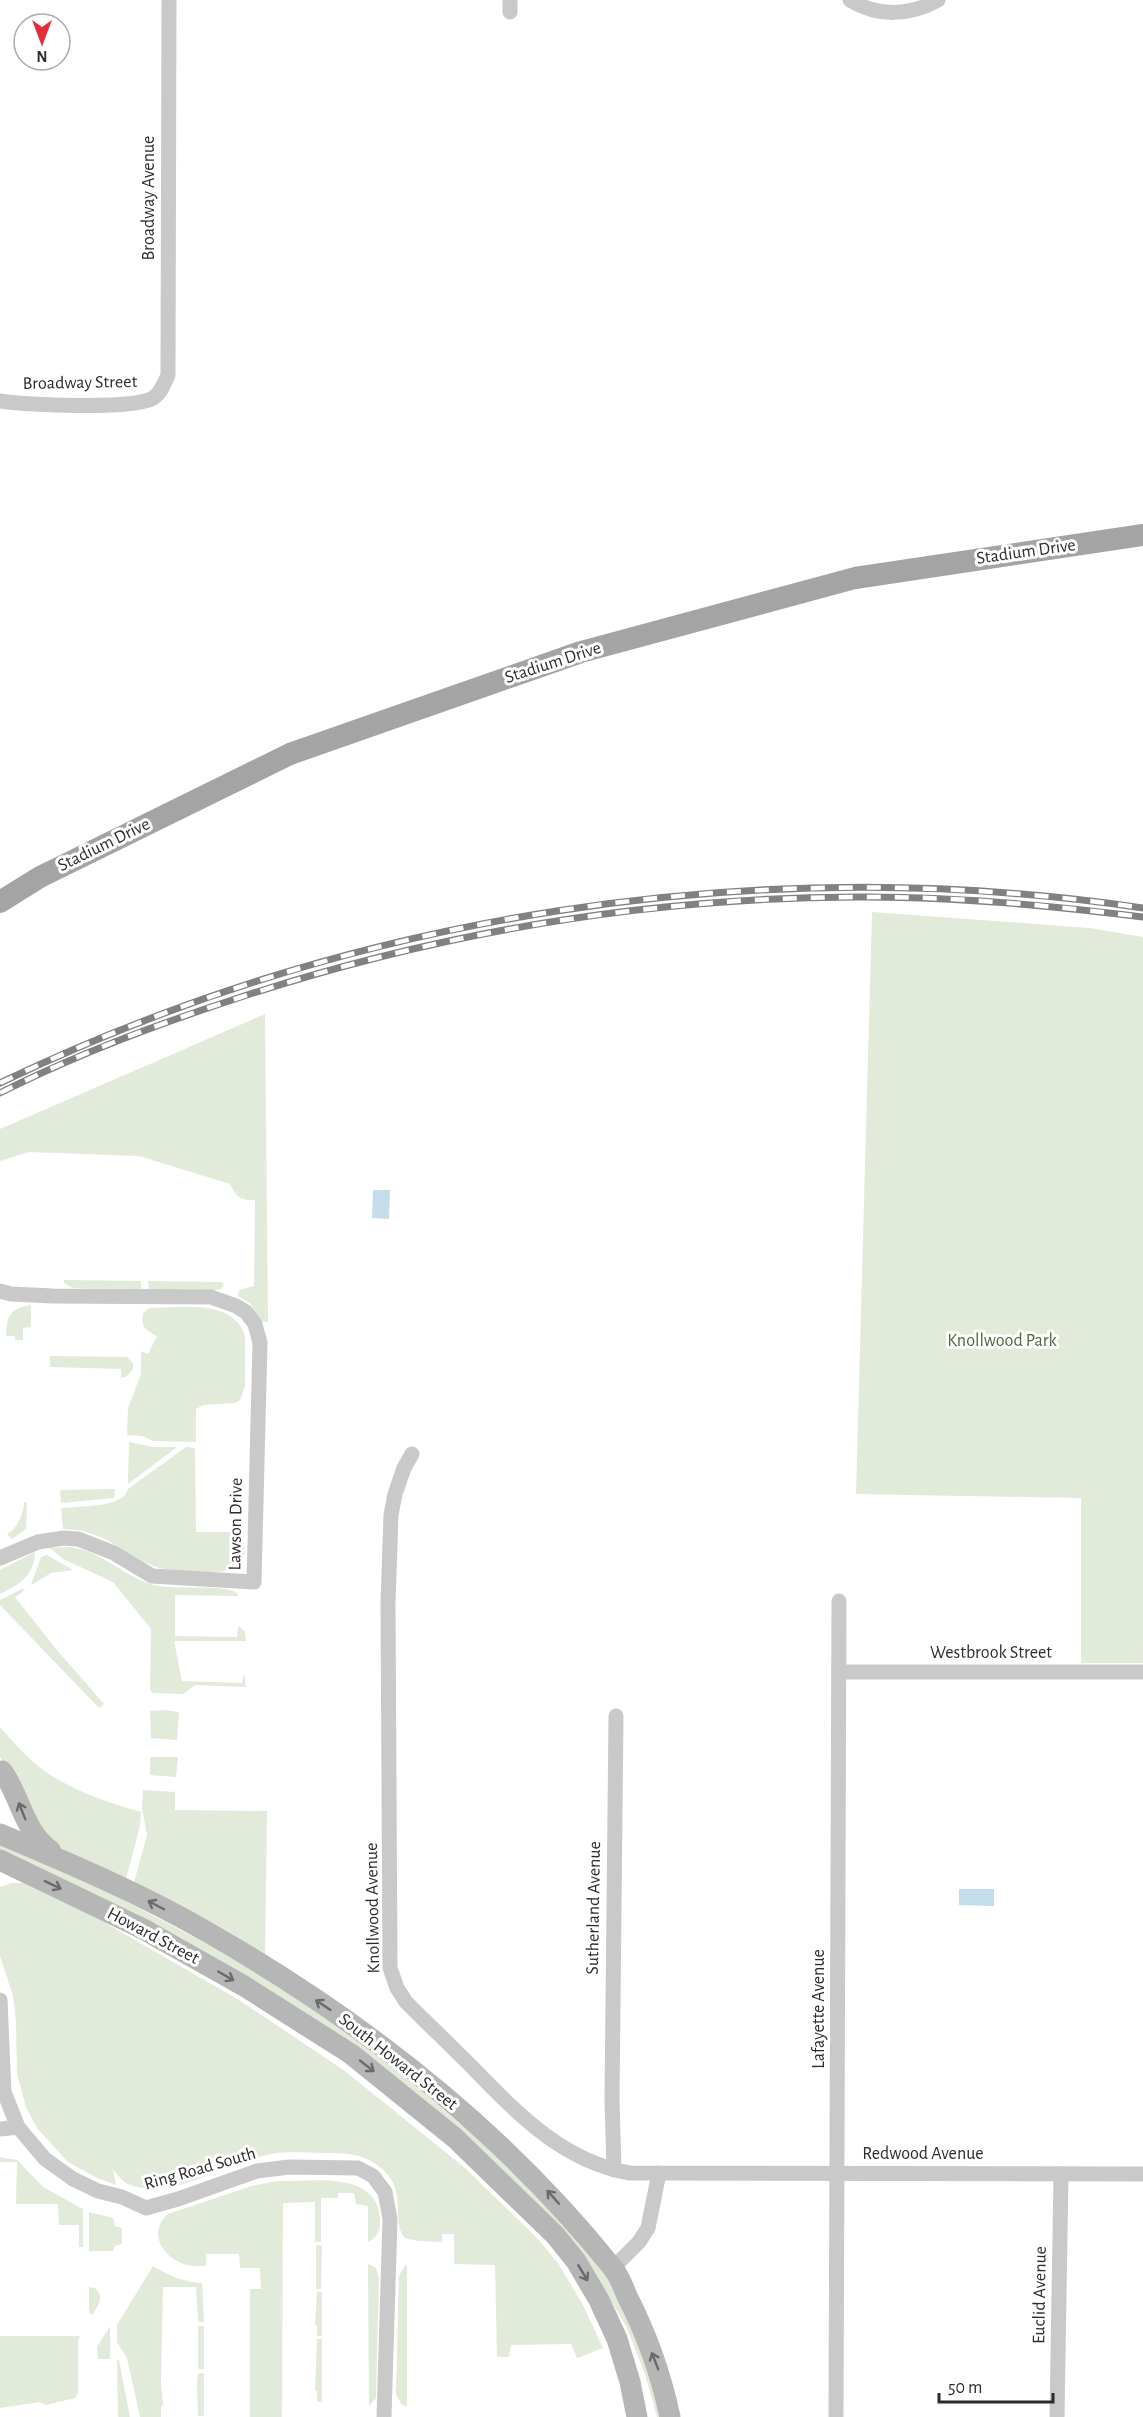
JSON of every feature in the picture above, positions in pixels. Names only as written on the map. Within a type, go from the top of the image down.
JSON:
[{"type":"main road","name":"Stadium Drive","points":[[0,902],[40,877],[290,754],[581,652],[855,578],[1143,535]]},
{"type":"street","name":"Broadway Avenue","points":[[159,394],[168,375],[170,0]]},
{"type":"street","points":[[850,0],[867,9],[892,13],[906,12],[938,0]]},
{"type":"street","name":"Broadway Street","points":[[0,401],[24,405],[132,404],[151,400],[159,394]]},
{"type":"street","name":"Lawson Drive","points":[[0,1291],[11,1294],[53,1296],[211,1297],[246,1312],[255,1324],[260,1342],[254,1582],[152,1576],[114,1553],[78,1539],[64,1538],[38,1542],[0,1558]]},
{"type":"street","name":"Knollwood Avenue","points":[[412,1454],[394,1494],[391,1515],[388,1603],[391,1878],[389,1957],[393,1981],[406,2002],[537,2129],[576,2155],[614,2170],[630,2173],[704,2172]]},
{"type":"street","name":"Lafayette Avenue","points":[[836,2417],[839,1601]]},
{"type":"street","name":"Westbrook Street","points":[[839,1672],[1143,1672]]},
{"type":"street","name":"Sutherland Avenue","points":[[614,2170],[612,2100],[616,1716]]},
{"type":"street","points":[[0,1795],[3,1783],[1,1769]]},
{"type":"street","points":[[1,1769],[11,1783],[23,1816],[37,1839],[48,1849],[76,1866]]},
{"type":"street","name":"South Howard Street","points":[[0,1834],[76,1866],[208,1932],[296,1986],[362,2031],[483,2129],[580,2227],[613,2268],[641,2323],[662,2380],[670,2417]]},
{"type":"street","name":"Howard Street","points":[[2,1865],[143,1929],[244,1986],[300,2023]]},
{"type":"street","name":"Ring Road South","points":[[0,2000],[4,2092],[18,2127],[45,2159],[73,2179],[98,2191],[146,2208],[257,2171],[289,2167],[358,2168],[372,2176],[385,2192],[390,2219],[384,2417]]},
{"type":"street","name":"South Howard Street","points":[[300,2023],[351,2054],[455,2138],[555,2235],[599,2300],[617,2339],[630,2382],[637,2417]]},
{"type":"street","points":[[0,2129],[18,2127]]},
{"type":"street","name":"Redwood Avenue","points":[[704,2172],[1143,2174]]},
{"type":"street","points":[[613,2268],[639,2242],[648,2228],[659,2173]]},
{"type":"street","name":"Euclid Avenue","points":[[1058,2417],[1061,2174]]},
{"type":"green space","name":"Knollwood Park","points":[[872,912],[1090,928],[1143,937],[1143,1663],[1081,1663],[1081,1498],[856,1494]]},
{"type":"green space","points":[[265,1014],[268,1322],[261,1321],[250,1303],[238,1296],[239,1290],[254,1286],[255,1200],[240,1197],[230,1184],[139,1156],[29,1152],[0,1161],[0,1129]]},
{"type":"green space","points":[[64,1280],[141,1281],[141,1289],[73,1288],[64,1283]]},
{"type":"green space","points":[[148,1281],[221,1282],[224,1284],[221,1289],[216,1290],[149,1290]]},
{"type":"green space","points":[[31,1305],[31,1327],[23,1328],[23,1340],[15,1340],[15,1336],[6,1336],[7,1323],[11,1314]]},
{"type":"green space","points":[[191,1307],[218,1310],[239,1324],[245,1336],[245,1386],[240,1400],[235,1403],[203,1405],[196,1409],[196,1442],[153,1441],[142,1436],[127,1435],[128,1408],[141,1374],[141,1351],[148,1354],[157,1336],[143,1325],[143,1313],[150,1308]]},
{"type":"green space","points":[[50,1356],[127,1357],[133,1363],[133,1369],[127,1376],[121,1378],[121,1369],[50,1367]]},
{"type":"green space","points":[[129,1442],[153,1447],[177,1447],[128,1484]]},
{"type":"green space","points":[[186,1447],[195,1448],[196,1532],[232,1532],[241,1536],[245,1553],[241,1562],[234,1568],[204,1572],[156,1567],[91,1533],[63,1529],[61,1508],[100,1505],[118,1500],[125,1495],[128,1489]]},
{"type":"green space","points":[[115,1489],[114,1498],[61,1503],[60,1490]]},
{"type":"green space","points":[[24,1502],[27,1502],[26,1529],[12,1539],[7,1534],[19,1520]]},
{"type":"green space","points":[[50,1548],[82,1549],[154,1585],[220,1588],[237,1593],[238,1596],[175,1595],[175,1636],[237,1637],[238,1627],[240,1627],[245,1632],[246,1641],[174,1641],[182,1681],[242,1683],[244,1673],[246,1687],[195,1685],[183,1694],[152,1693],[150,1689],[151,1629],[113,1582],[63,1559]]},
{"type":"green space","points":[[35,1552],[32,1567],[25,1578],[0,1594],[0,1570]]},
{"type":"green space","points":[[47,1555],[73,1570],[51,1573],[31,1585],[41,1557]]},
{"type":"green space","points":[[22,1589],[25,1590],[15,1597],[104,1704],[99,1708],[0,1605],[0,1600]]},
{"type":"green space","points":[[150,1711],[179,1712],[177,1740],[151,1738]]},
{"type":"green space","points":[[0,1727],[32,1761],[69,1786],[141,1812],[140,1826],[125,1883],[63,1853],[44,1840],[0,1757]]},
{"type":"green space","points":[[150,1757],[178,1757],[176,1777],[150,1775]]},
{"type":"green space","points":[[143,1790],[175,1792],[175,1810],[267,1811],[265,1960],[133,1886],[147,1835],[142,1808]]},
{"type":"green space","points":[[0,1845],[104,1890],[207,1944],[269,1980],[354,2038],[413,2084],[502,2160],[594,2255],[623,2302],[664,2417],[657,2417],[645,2374],[627,2328],[590,2265],[364,2057],[0,1854]]},
{"type":"green space","points":[[12,1883],[23,1883],[102,1921],[239,2000],[345,2071],[465,2168],[537,2238],[558,2263],[583,2305],[603,2348],[577,2358],[571,2344],[511,2345],[509,2357],[497,2357],[495,2265],[454,2264],[454,2234],[442,2234],[442,2242],[405,2238],[399,2222],[397,2193],[393,2184],[387,2174],[365,2158],[339,2153],[271,2154],[164,2188],[130,2185],[113,2170],[116,2185],[97,2178],[68,2162],[37,2128],[26,2107],[17,2074],[13,1996],[0,1956],[0,1887]]},
{"type":"green space","points":[[0,2157],[17,2160],[43,2187],[83,2209],[83,2247],[79,2247],[79,2225],[59,2225],[58,2204],[16,2204],[17,2162],[0,2162]]},
{"type":"green space","points":[[324,2180],[355,2185],[368,2192],[376,2203],[380,2226],[377,2235],[368,2242],[368,2206],[356,2204],[354,2193],[338,2193],[338,2198],[321,2198],[321,2242],[315,2242],[315,2202],[283,2203],[282,2417],[250,2417],[250,2289],[261,2289],[260,2268],[240,2268],[239,2254],[206,2254],[206,2265],[184,2264],[166,2252],[160,2243],[158,2234],[160,2224],[168,2214],[251,2186],[277,2181]]},
{"type":"green space","points":[[89,2212],[113,2218],[115,2226],[122,2228],[122,2244],[115,2246],[113,2251],[89,2251]]},
{"type":"green space","points":[[316,2245],[322,2246],[321,2289],[316,2289]]},
{"type":"green space","points":[[368,2264],[376,2268],[379,2278],[376,2398],[369,2406]]},
{"type":"green space","points":[[407,2265],[407,2407],[401,2404],[396,2394],[399,2276]]},
{"type":"green space","points":[[153,2266],[177,2278],[202,2283],[204,2323],[198,2321],[196,2287],[163,2287],[161,2383],[163,2405],[161,2417],[140,2417],[127,2358],[117,2342],[117,2325]]},
{"type":"green space","points":[[89,2287],[95,2288],[100,2295],[93,2315],[89,2313]]},
{"type":"green space","points":[[317,2292],[322,2292],[322,2336],[317,2336],[317,2325],[315,2325]]},
{"type":"green space","points":[[110,2326],[110,2359],[98,2359],[97,2347]]},
{"type":"green space","points":[[198,2326],[204,2326],[204,2369],[198,2369]]},
{"type":"green space","points":[[0,2336],[80,2336],[78,2341],[78,2393],[75,2398],[46,2405],[40,2402],[0,2408]]},
{"type":"green space","points":[[317,2339],[322,2339],[322,2402],[317,2402],[317,2391],[315,2391]]},
{"type":"green space","points":[[117,2359],[119,2360],[130,2417],[118,2417]]},
{"type":"green space","points":[[204,2373],[204,2416],[198,2416],[198,2374]]},
{"type":"water","points":[[373,1190],[390,1190],[389,1219],[372,1218]]},
{"type":"water","points":[[959,1889],[994,1889],[994,1906],[959,1905]]},
{"type":"railway","points":[[0,1083],[134,1025],[273,976],[414,938],[558,911],[704,894],[851,888],[997,892],[1143,908]]},
{"type":"railway","points":[[0,1093],[116,1042],[235,999],[387,955],[541,924],[619,912],[697,904],[855,897],[999,902],[1143,917]]}]
